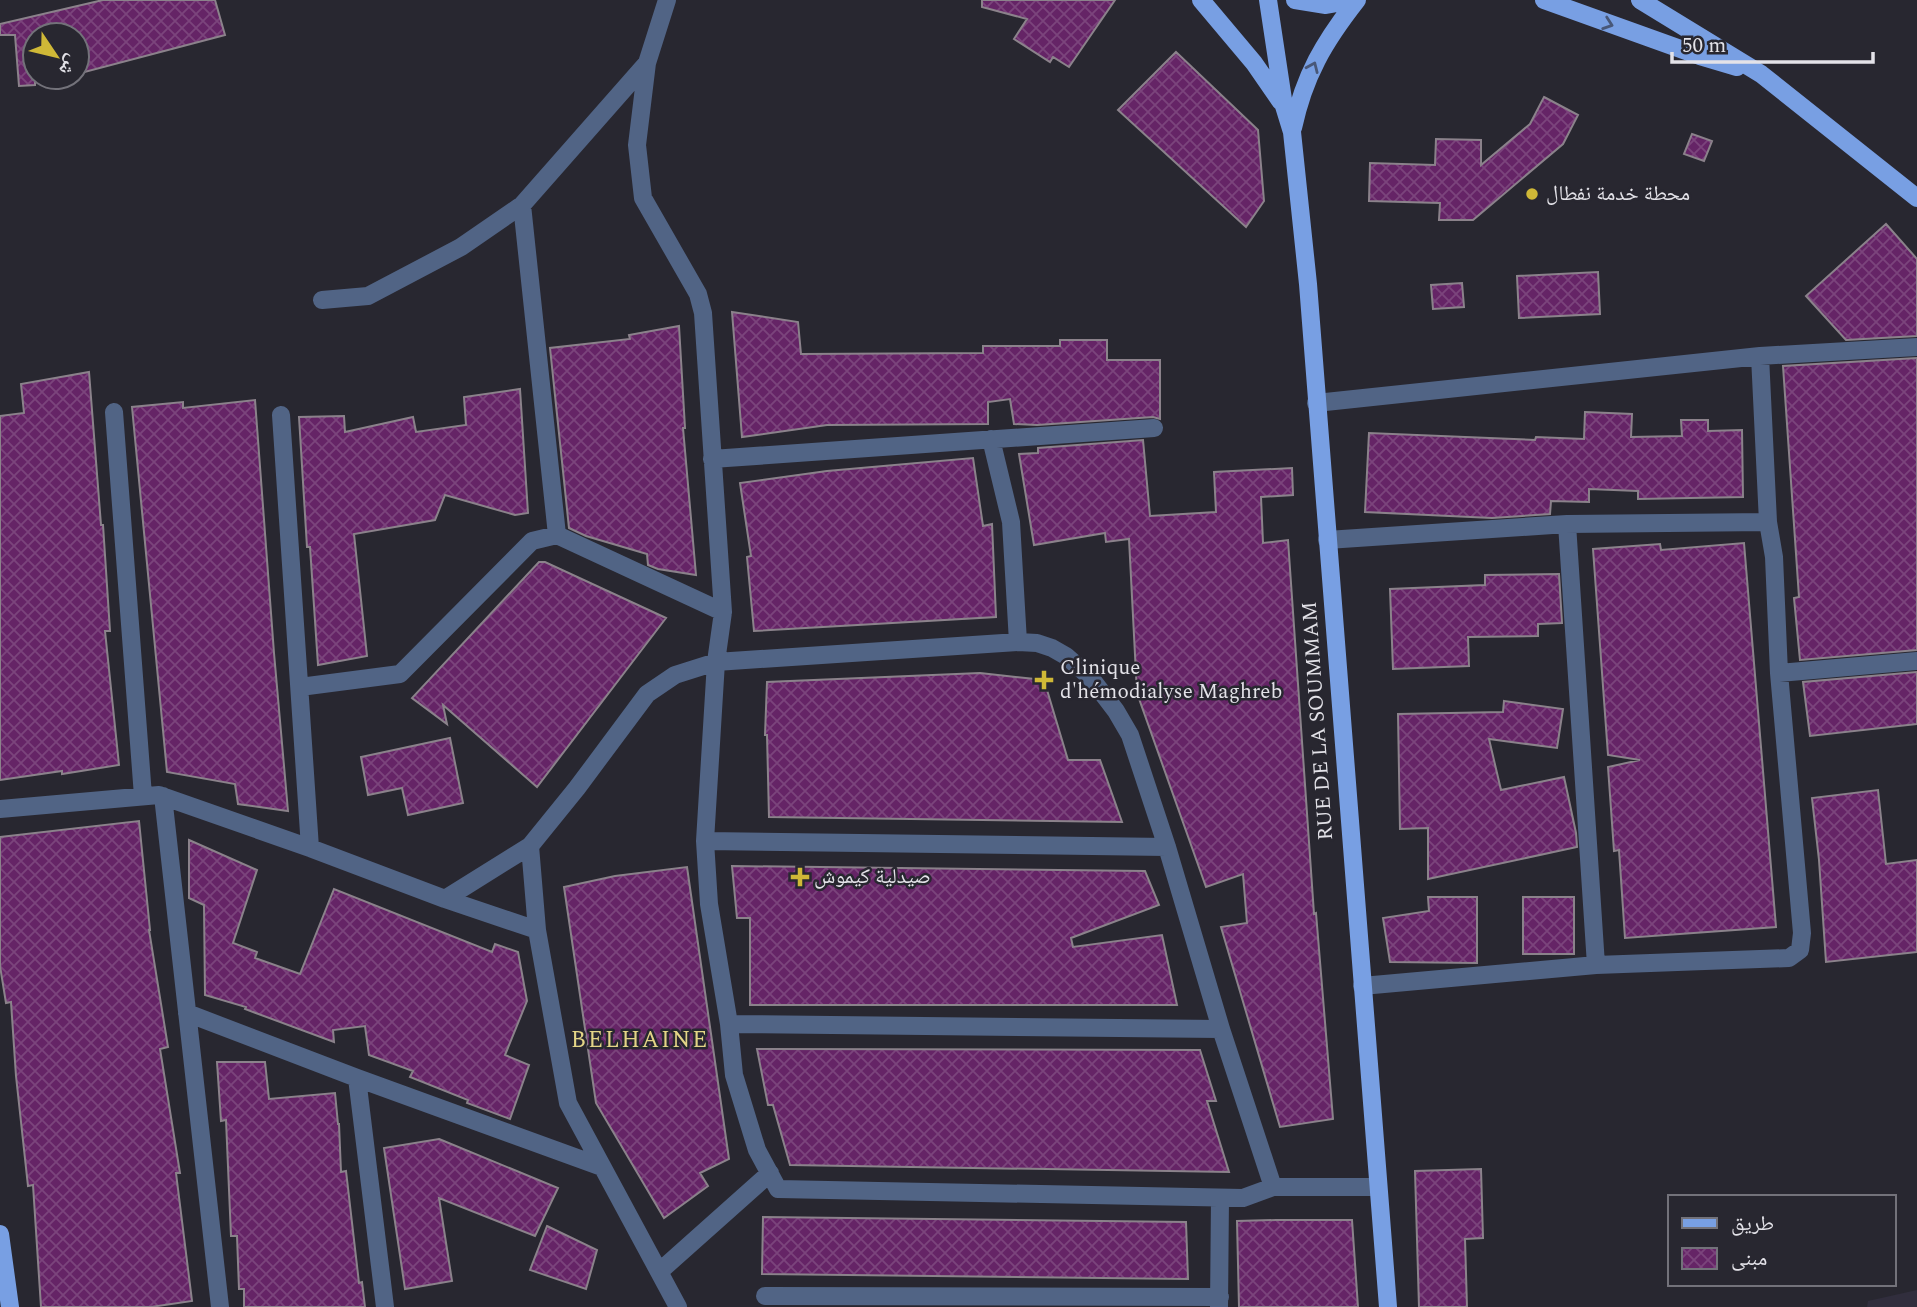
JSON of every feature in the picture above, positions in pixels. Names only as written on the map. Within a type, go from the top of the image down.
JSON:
[{"type":"main road","points":[[1201,0],[1254,63],[1284,106]]},
{"type":"main road","points":[[1268,0],[1284,106],[1292,132]]},
{"type":"main road","points":[[1295,0],[1326,5],[1355,0]]},
{"type":"main road","points":[[1292,132],[1305,84],[1319,54],[1355,0]]},
{"type":"main road","points":[[1544,0],[1700,56],[1761,74]]},
{"type":"main road","points":[[1640,0],[1761,74],[1917,198]]},
{"type":"main road","name":"RUE DE LA SOUMMAM","points":[[1292,132],[1308,284],[1388,1307]]},
{"type":"main road","points":[[0,1234],[10,1307]]},
{"type":"street","points":[[667,0],[647,63],[637,145],[643,198],[693,285],[703,313],[723,612],[716,662],[705,841],[709,904],[729,1024],[734,1074],[757,1150],[778,1189],[1243,1198],[1273,1187],[1378,1187]]},
{"type":"street","points":[[322,300],[368,296],[461,247],[522,205],[647,63]]},
{"type":"street","points":[[522,205],[558,535]]},
{"type":"street","points":[[1317,403],[1760,356],[1917,347]]},
{"type":"street","points":[[1362,986],[1596,965],[1789,958],[1800,950],[1802,933],[1779,673],[1774,557],[1768,522],[1760,356]]},
{"type":"street","points":[[114,412],[143,796]]},
{"type":"street","points":[[281,415],[310,848]]},
{"type":"street","points":[[712,458],[1154,428]]},
{"type":"street","points":[[991,439],[1011,522],[1018,642]]},
{"type":"street","points":[[1327,540],[1567,524],[1768,522]]},
{"type":"street","points":[[1567,524],[1596,965]]},
{"type":"street","points":[[300,687],[400,674],[532,541],[558,535],[723,612]]},
{"type":"street","points":[[444,899],[530,846],[577,788],[646,694],[675,675],[716,662],[1018,642],[1037,643],[1052,648],[1066,656],[1090,677],[1116,711],[1130,735],[1273,1187]]},
{"type":"street","points":[[1779,673],[1917,661]]},
{"type":"street","points":[[0,809],[159,795],[537,930]]},
{"type":"street","points":[[163,796],[219,1307]]},
{"type":"street","points":[[705,841],[1167,847]]},
{"type":"street","points":[[530,846],[537,930],[568,1103],[678,1307]]},
{"type":"street","points":[[187,1013],[602,1167]]},
{"type":"street","points":[[729,1024],[1221,1028]]},
{"type":"street","points":[[357,1078],[385,1307]]},
{"type":"street","points":[[659,1272],[770,1173]]},
{"type":"street","points":[[765,1296],[1220,1302],[1220,1198]]},
{"type":"shaded area","points":[[1917,1290],[1917,1307],[1867,1307],[1868,1301]]},
{"type":"building","points":[[103,0],[215,0],[225,35],[91,70],[91,21],[21,21],[19,86],[15,35],[0,35],[0,24]]},
{"type":"building","points":[[982,0],[1115,0],[1069,67],[1053,57],[1050,62],[1014,39],[1027,19],[982,7]]},
{"type":"building","points":[[1176,52],[1258,130],[1264,201],[1246,227],[1118,110]]},
{"type":"building","points":[[1544,97],[1578,115],[1563,144],[1473,220],[1439,220],[1440,203],[1369,201],[1370,163],[1435,165],[1436,139],[1481,140],[1481,165],[1530,124]]},
{"type":"building","points":[[1692,134],[1712,141],[1704,161],[1684,154]]},
{"type":"building","points":[[1886,224],[1917,259],[1917,336],[1846,340],[1806,296]]},
{"type":"building","points":[[1598,272],[1600,314],[1519,318],[1517,276]]},
{"type":"building","points":[[1462,283],[1464,307],[1433,309],[1431,285]]},
{"type":"building","points":[[732,312],[798,322],[801,354],[983,353],[983,346],[1060,346],[1060,340],[1107,340],[1107,360],[1160,360],[1160,419],[1153,417],[1037,425],[1014,424],[1010,399],[988,402],[988,424],[827,425],[742,437]]},
{"type":"building","points":[[679,326],[683,428],[696,575],[658,569],[648,565],[647,554],[586,536],[569,528],[550,348],[630,339],[629,335]]},
{"type":"building","points":[[1917,358],[1917,650],[1800,660],[1794,598],[1799,597],[1783,366]]},
{"type":"building","points":[[89,372],[110,631],[105,631],[119,765],[0,780],[0,416],[24,413],[21,384]]},
{"type":"building","points":[[520,389],[528,513],[515,515],[445,495],[435,520],[354,534],[367,656],[318,665],[299,417],[344,416],[345,432],[413,417],[416,432],[466,425],[464,397]]},
{"type":"building","points":[[255,400],[288,811],[238,804],[235,784],[167,772],[132,407],[183,402],[183,408]]},
{"type":"building","points":[[1585,412],[1632,414],[1631,437],[1682,436],[1681,420],[1708,420],[1708,431],[1742,430],[1743,497],[1638,499],[1638,491],[1589,489],[1589,502],[1551,501],[1550,514],[1492,518],[1365,512],[1369,433],[1535,440],[1536,437],[1584,439]]},
{"type":"building","points":[[1143,440],[1150,516],[1216,512],[1214,472],[1292,468],[1293,495],[1261,497],[1263,543],[1288,540],[1314,914],[1316,913],[1333,1119],[1280,1127],[1221,927],[1247,923],[1243,874],[1206,887],[1137,693],[1129,539],[1106,542],[1105,533],[1034,545],[1019,454],[1038,453],[1038,448]]},
{"type":"building","points":[[973,458],[983,526],[992,524],[996,617],[754,631],[747,557],[751,556],[740,483],[827,471]]},
{"type":"building","points":[[1744,543],[1776,927],[1625,938],[1619,850],[1614,851],[1608,767],[1640,760],[1608,755],[1593,549],[1660,544],[1661,550]]},
{"type":"building","points":[[539,562],[545,562],[666,618],[537,787],[443,705],[447,724],[412,698]]},
{"type":"building","points":[[1559,574],[1562,623],[1538,624],[1538,636],[1468,637],[1469,666],[1393,669],[1390,589],[1485,585],[1485,575]]},
{"type":"building","points":[[1917,672],[1917,724],[1810,736],[1803,682]]},
{"type":"building","points":[[980,673],[1044,680],[1068,760],[1100,760],[1122,822],[769,817],[765,735],[767,682]]},
{"type":"building","points":[[1504,701],[1563,709],[1557,748],[1489,739],[1501,790],[1564,777],[1577,847],[1428,879],[1428,828],[1400,829],[1398,714],[1503,712]]},
{"type":"building","points":[[450,738],[463,803],[408,815],[402,788],[368,795],[361,757]]},
{"type":"building","points":[[1878,790],[1886,864],[1917,860],[1917,952],[1826,962],[1812,798]]},
{"type":"building","points":[[139,821],[149,930],[168,1047],[160,1049],[180,1173],[176,1173],[192,1301],[151,1307],[41,1307],[33,1185],[28,1186],[11,1002],[6,1003],[0,966],[0,837]]},
{"type":"building","points":[[189,840],[257,870],[233,943],[257,952],[255,958],[300,974],[334,889],[492,952],[495,944],[518,952],[527,1001],[505,1055],[529,1065],[510,1119],[410,1077],[413,1071],[369,1055],[365,1026],[333,1030],[334,1042],[245,1009],[246,1007],[205,995],[204,905],[189,898]]},
{"type":"building","points":[[732,866],[1145,871],[1159,905],[1071,938],[1073,947],[1162,935],[1177,1005],[750,1005],[750,918],[737,918]]},
{"type":"building","points":[[687,867],[729,1159],[700,1173],[708,1186],[664,1218],[596,1103],[564,887],[615,876]]},
{"type":"building","points":[[1428,897],[1477,897],[1477,963],[1390,962],[1383,918],[1429,911]]},
{"type":"building","points":[[1523,897],[1574,897],[1574,954],[1523,954]]},
{"type":"building","points":[[757,1049],[1200,1050],[1216,1101],[1207,1101],[1229,1172],[790,1165],[773,1105],[768,1105]]},
{"type":"building","points":[[217,1062],[265,1062],[269,1099],[335,1093],[341,1172],[346,1171],[359,1283],[362,1282],[365,1307],[244,1307],[244,1289],[239,1289],[237,1236],[231,1236],[226,1120],[221,1121]]},
{"type":"building","points":[[439,1139],[558,1188],[535,1236],[439,1198],[452,1281],[405,1289],[384,1148]]},
{"type":"building","points":[[1481,1169],[1483,1238],[1465,1239],[1467,1307],[1419,1307],[1415,1171]]},
{"type":"building","points":[[763,1217],[1186,1222],[1188,1279],[762,1274]]},
{"type":"building","points":[[1352,1220],[1358,1307],[1239,1307],[1237,1221]]},
{"type":"building","points":[[547,1226],[597,1250],[586,1289],[530,1270]]},
{"type":"place","name":"محطة خدمة نفطال","points":[[1532,194]]},
{"type":"place","name":"Clinique d'hémodialyse Maghreb","points":[[1044,680]]},
{"type":"place","name":"صيدلية كيموش","points":[[800,877]]},
{"type":"district","name":"BELHAINE","points":[[640,1040]]}]
